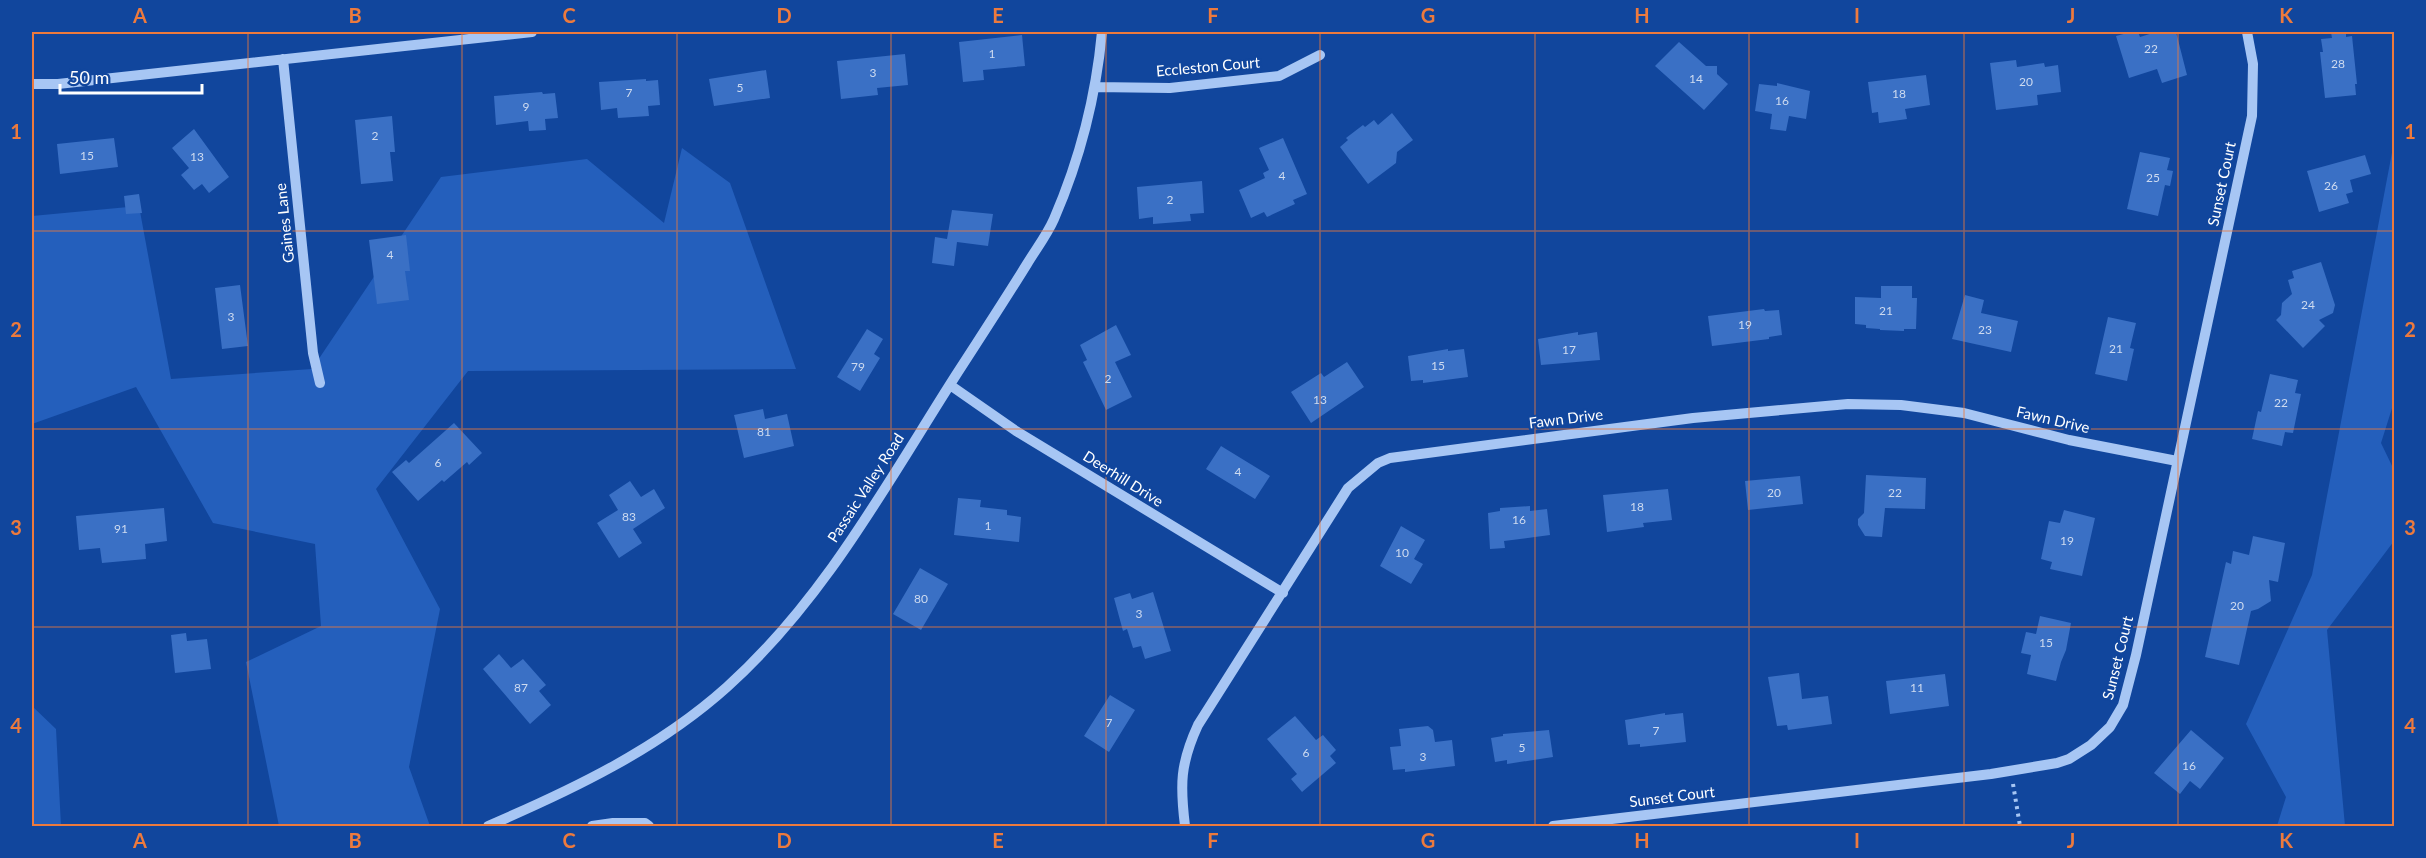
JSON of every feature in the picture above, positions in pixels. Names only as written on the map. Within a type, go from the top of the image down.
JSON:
[{"type":"street","points":[[32,84],[58,84],[532,32]]},
{"type":"street","name":"Passaic Valley Road","points":[[488,826],[593,776],[648,746],[688,719],[728,686],[765,649],[824,580],[891,481],[1052,222],[1072,174],[1087,124],[1095,87],[1102,32]]},
{"type":"street","name":"Sunset Court","points":[[1553,826],[1991,774],[2057,764],[2080,753],[2110,727],[2123,705],[2136,655],[2252,116],[2253,64],[2247,32]]},
{"type":"street","name":"Eccleston Court","points":[[1095,87],[1170,87],[1279,76],[1320,55]]},
{"type":"street","name":"Gaines Lane","points":[[283,59],[313,354],[320,383]]},
{"type":"street","name":"Deerhill Drive","points":[[950,385],[1016,431],[1283,593]]},
{"type":"street","name":"Fawn Drive","points":[[1185,826],[1182,774],[1187,749],[1198,725],[1348,488],[1378,463],[1389,458],[1693,418],[1848,404],[1901,405],[1964,413],[2069,440],[2177,461]]},
{"type":"street","points":[[592,826],[613,823],[645,823],[649,826]]},
{"type":"path","points":[[2013,783],[2020,826]]},
{"type":"shaded area","points":[[2394,142],[2394,402],[2381,443],[2394,470],[2394,541],[2327,630],[2345,826],[2277,826],[2286,797],[2246,724],[2312,575]]},
{"type":"shaded area","points":[[682,148],[730,183],[796,369],[468,371],[376,489],[440,609],[409,767],[430,826],[279,826],[246,662],[321,626],[315,544],[213,523],[136,387],[32,424],[32,216],[139,206],[171,379],[312,369],[441,177],[587,159],[664,223]]},
{"type":"shaded area","points":[[32,706],[56,729],[61,826],[32,826]]},
{"type":"building","points":[[2138,32],[2140,37],[2156,32],[2176,32],[2187,75],[2162,83],[2157,69],[2129,78],[2116,36]]},
{"type":"building","points":[[2331,32],[2346,32],[2346,37],[2352,36],[2356,95],[2325,98],[2320,52],[2323,52],[2321,39],[2332,38]]},
{"type":"building","points":[[1022,35],[1025,66],[983,70],[984,80],[963,82],[959,42]]},
{"type":"building","points":[[1679,42],[1706,66],[1717,66],[1717,74],[1728,84],[1704,110],[1655,66]]},
{"type":"building","points":[[905,54],[908,85],[877,88],[878,95],[841,99],[837,61]]},
{"type":"building","points":[[2016,60],[2017,67],[2044,63],[2045,67],[2058,65],[2061,92],[2037,95],[2038,105],[1996,110],[1990,63]]},
{"type":"building","points":[[766,70],[770,98],[714,106],[709,79]]},
{"type":"building","points":[[1926,75],[1930,105],[1905,109],[1907,119],[1879,123],[1878,112],[1872,113],[1868,82]]},
{"type":"building","points":[[646,79],[646,81],[658,80],[660,105],[648,106],[649,116],[618,118],[617,108],[601,110],[599,82]]},
{"type":"building","points":[[1777,83],[1810,91],[1806,119],[1789,116],[1786,131],[1770,129],[1772,114],[1755,111],[1759,84],[1777,86]]},
{"type":"building","points":[[542,92],[543,94],[555,93],[558,118],[545,119],[546,130],[529,131],[528,121],[496,125],[494,96]]},
{"type":"building","points":[[1392,113],[1413,140],[1397,152],[1396,163],[1368,184],[1340,147],[1348,140],[1346,138],[1363,125],[1365,127],[1374,120],[1378,125]]},
{"type":"building","points":[[392,116],[395,152],[390,152],[393,181],[361,184],[355,120]]},
{"type":"building","points":[[194,129],[229,177],[209,193],[202,184],[194,190],[181,175],[189,168],[172,148]]},
{"type":"building","points":[[114,138],[118,167],[60,174],[57,144]]},
{"type":"building","points":[[1283,138],[1307,194],[1293,200],[1295,204],[1267,217],[1264,212],[1251,218],[1239,190],[1265,178],[1263,173],[1269,170],[1259,148]]},
{"type":"building","points":[[2140,152],[2170,158],[2167,170],[2173,171],[2170,186],[2165,185],[2158,216],[2127,209]]},
{"type":"building","points":[[2365,155],[2371,174],[2350,180],[2353,192],[2346,194],[2349,203],[2319,212],[2307,171]]},
{"type":"building","points":[[1202,181],[1204,213],[1190,214],[1191,221],[1153,224],[1153,217],[1139,219],[1137,187]]},
{"type":"building","points":[[139,194],[142,213],[126,214],[124,196]]},
{"type":"building","points":[[952,210],[993,214],[988,246],[957,242],[954,266],[932,263],[935,237],[947,239]]},
{"type":"building","points":[[406,235],[410,271],[405,271],[409,300],[377,304],[369,240]]},
{"type":"building","points":[[2321,262],[2335,305],[2333,313],[2319,320],[2325,326],[2303,348],[2276,320],[2281,315],[2282,303],[2292,294],[2288,280],[2294,278],[2292,271]]},
{"type":"building","points":[[240,285],[248,346],[222,349],[215,288]]},
{"type":"building","points":[[1881,286],[1912,286],[1912,298],[1917,298],[1916,329],[1880,330],[1855,324],[1855,297],[1881,298]]},
{"type":"building","points":[[1965,295],[1984,300],[1981,313],[2018,321],[2011,352],[1952,339]]},
{"type":"building","points":[[1764,309],[1765,311],[1779,310],[1782,335],[1769,337],[1769,339],[1712,346],[1708,316]]},
{"type":"building","points":[[2108,317],[2136,323],[2130,348],[2134,349],[2127,381],[2095,374]]},
{"type":"building","points":[[1116,325],[1131,355],[1115,362],[1132,397],[1106,410],[1083,362],[1087,360],[1080,345]]},
{"type":"building","points":[[867,329],[883,339],[874,354],[880,358],[860,391],[837,377]]},
{"type":"building","points":[[1578,332],[1578,335],[1597,332],[1600,360],[1541,365],[1538,339]]},
{"type":"building","points":[[1448,349],[1448,351],[1464,349],[1468,377],[1423,383],[1423,380],[1411,381],[1408,356]]},
{"type":"building","points":[[1347,362],[1364,387],[1311,423],[1291,392],[1321,373],[1324,377]]},
{"type":"building","points":[[2270,374],[2298,380],[2295,393],[2301,394],[2293,433],[2285,432],[2282,446],[2252,439]]},
{"type":"building","points":[[763,409],[765,419],[787,414],[794,446],[744,458],[734,415]]},
{"type":"building","points":[[454,423],[482,453],[469,465],[467,462],[444,482],[442,480],[418,501],[392,472],[406,460],[409,463]]},
{"type":"building","points":[[1221,446],[1270,476],[1255,499],[1206,469]]},
{"type":"building","points":[[1866,475],[1926,478],[1925,509],[1885,508],[1882,537],[1865,536],[1858,525],[1858,519],[1864,513]]},
{"type":"building","points":[[1800,476],[1803,504],[1748,510],[1745,481]]},
{"type":"building","points":[[630,481],[641,497],[654,489],[665,508],[633,529],[642,543],[619,558],[597,523],[618,510],[609,495]]},
{"type":"building","points":[[1668,489],[1672,520],[1643,523],[1644,527],[1607,532],[1603,495]]},
{"type":"building","points":[[958,498],[981,500],[980,507],[1007,510],[1007,515],[1021,517],[1019,542],[954,535]]},
{"type":"building","points":[[1530,506],[1530,511],[1547,509],[1550,535],[1504,541],[1505,548],[1490,549],[1488,513],[1500,511],[1500,508]]},
{"type":"building","points":[[164,508],[167,541],[145,544],[146,559],[102,563],[100,548],[79,550],[76,516]]},
{"type":"building","points":[[2064,510],[2095,518],[2082,576],[2050,569],[2052,562],[2041,559],[2049,521],[2060,523]]},
{"type":"building","points":[[1401,526],[1425,540],[1414,559],[1423,564],[1411,584],[1380,566]]},
{"type":"building","points":[[2253,536],[2285,543],[2278,582],[2269,580],[2271,601],[2251,611],[2239,665],[2205,657],[2226,562],[2231,564],[2233,551],[2249,555]]},
{"type":"building","points":[[920,568],[948,584],[921,630],[893,614]]},
{"type":"building","points":[[1153,592],[1171,651],[1145,659],[1141,646],[1133,648],[1127,629],[1123,631],[1114,598],[1130,593],[1132,599]]},
{"type":"building","points":[[2040,616],[2071,623],[2066,650],[2056,681],[2027,674],[2031,655],[2021,653],[2026,632],[2036,634]]},
{"type":"building","points":[[186,633],[187,641],[207,639],[211,669],[175,673],[171,635]]},
{"type":"building","points":[[499,654],[511,668],[523,659],[546,685],[539,691],[551,705],[530,724],[483,669]]},
{"type":"building","points":[[1799,673],[1802,699],[1828,696],[1832,724],[1788,730],[1787,725],[1777,726],[1768,677]]},
{"type":"building","points":[[1945,674],[1949,706],[1890,714],[1886,681]]},
{"type":"building","points":[[1110,695],[1135,710],[1109,752],[1084,736]]},
{"type":"building","points":[[1665,713],[1665,715],[1683,713],[1686,742],[1640,747],[1640,744],[1628,745],[1625,720]]},
{"type":"building","points":[[1295,716],[1316,740],[1323,735],[1336,750],[1330,756],[1336,763],[1302,792],[1291,779],[1297,774],[1267,739]]},
{"type":"building","points":[[1428,726],[1433,730],[1435,742],[1452,740],[1455,766],[1405,772],[1405,769],[1393,770],[1390,747],[1401,746],[1399,729]]},
{"type":"building","points":[[1549,730],[1553,757],[1507,764],[1507,760],[1495,762],[1491,738],[1503,736],[1503,734]]},
{"type":"building","points":[[2191,730],[2224,758],[2200,789],[2190,781],[2180,794],[2154,773]]}]
